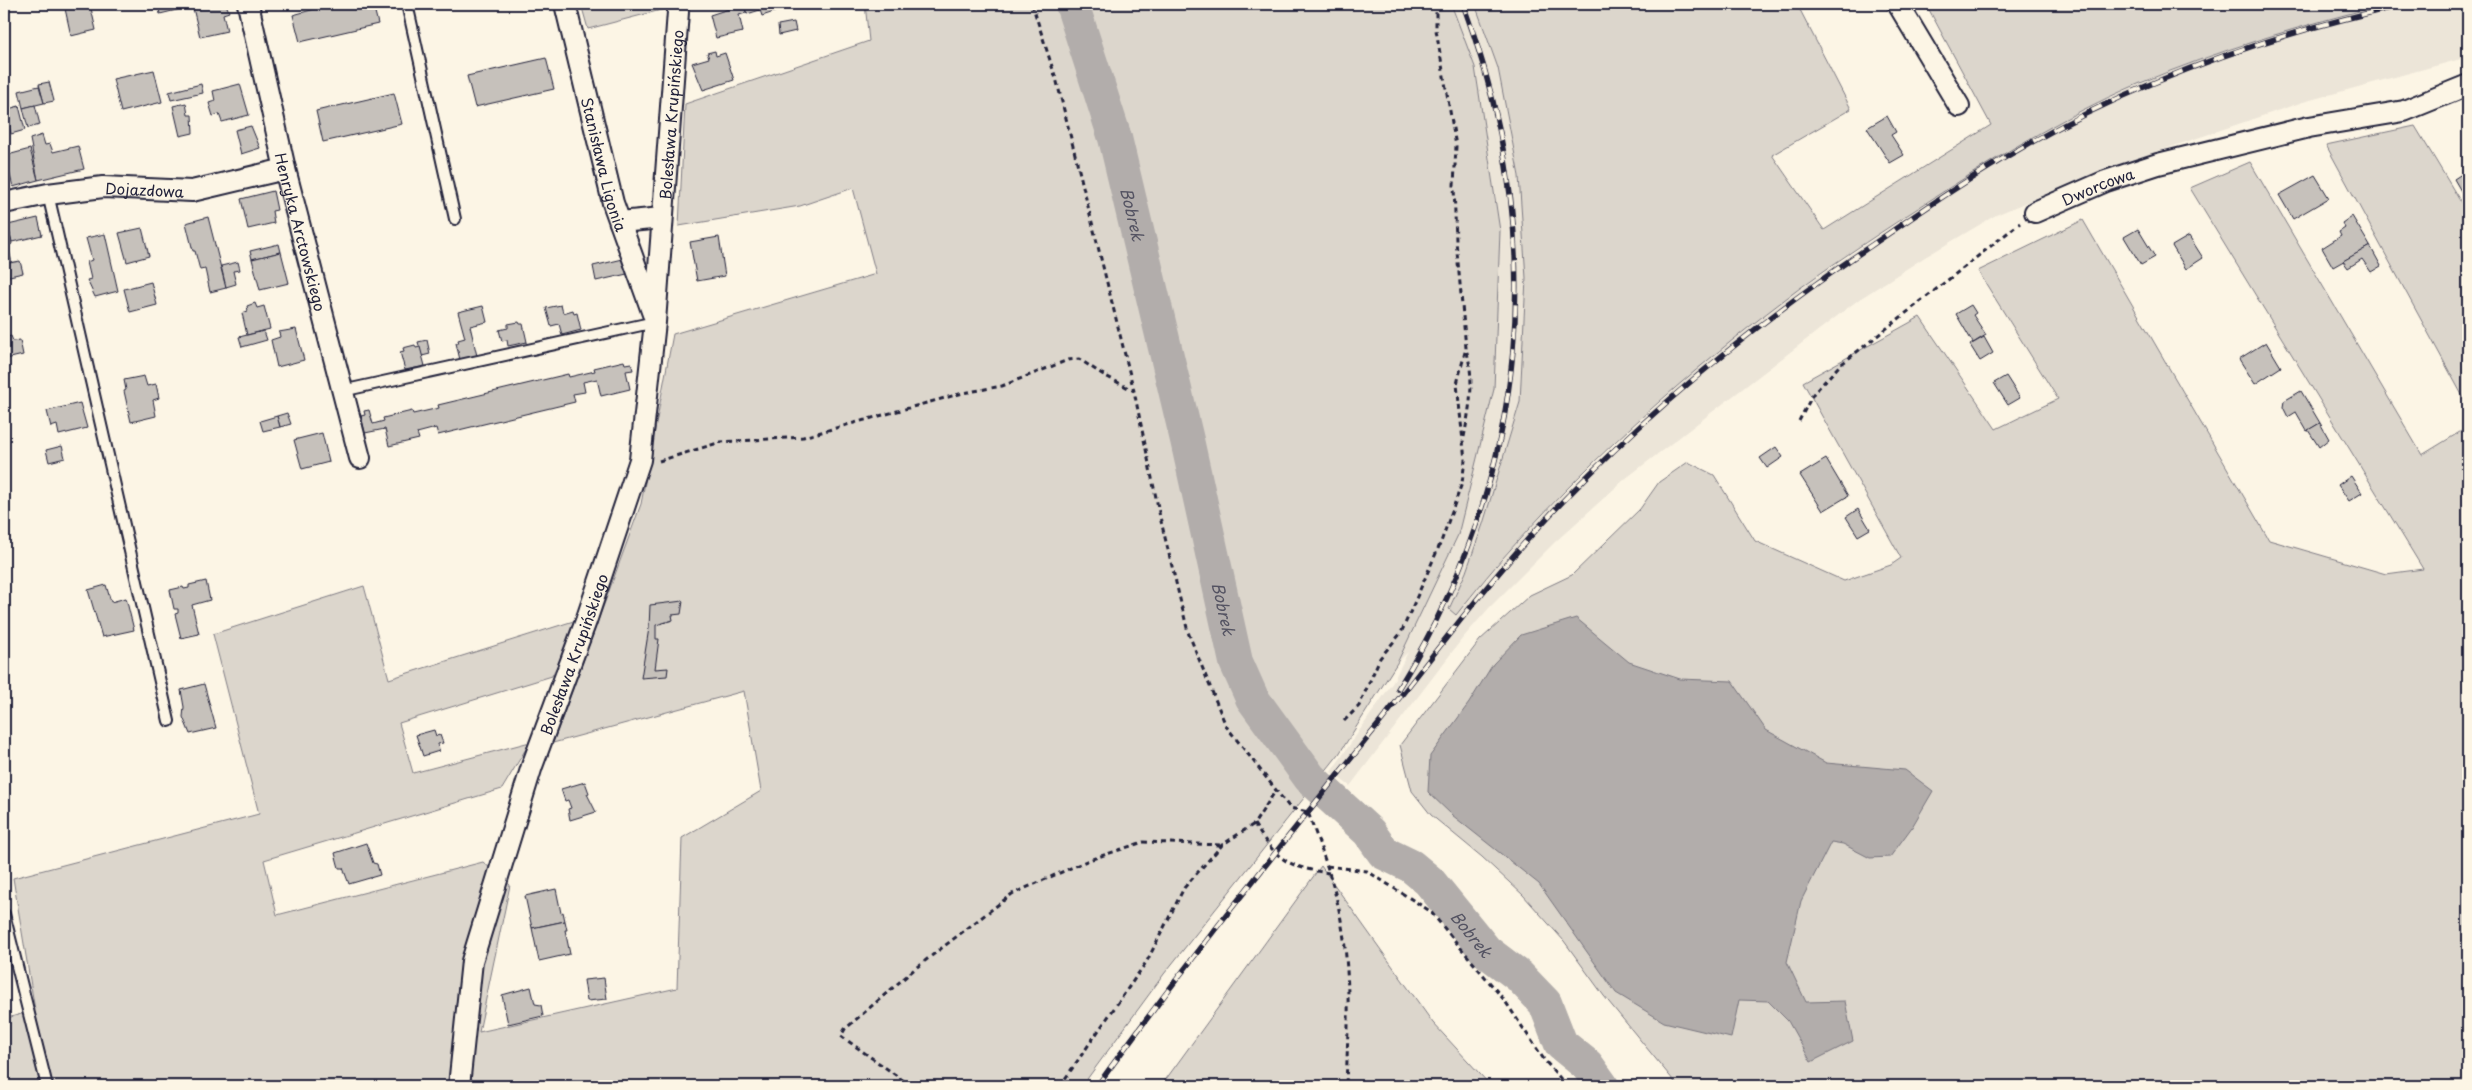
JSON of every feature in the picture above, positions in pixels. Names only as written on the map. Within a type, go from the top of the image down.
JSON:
[{"type":"street","name":"Henryka Arctowskiego","points":[[248,4],[285,169],[360,458]]},
{"type":"street","name":"Stanisława Ligonia","points":[[565,4],[613,203],[656,322]]},
{"type":"street","points":[[1898,4],[1959,106]]},
{"type":"street","name":"Bolesława Krupińskiego","points":[[459,1086],[472,961],[532,766],[586,621],[640,460],[656,322],[678,12]]},
{"type":"street","name":"Dworcowa","points":[[2035,212],[2106,181],[2158,164],[2309,127],[2404,111],[2468,85]]},
{"type":"street","name":"Dojazdowa","points":[[4,203],[48,194],[103,187],[192,191],[285,169]]},
{"type":"street","name":"Bolesława Krupińskiego","points":[[620,222],[662,218]]},
{"type":"lane","points":[[407,4],[455,219]]},
{"type":"lane","points":[[48,194],[169,722]]},
{"type":"lane","points":[[342,391],[656,322]]},
{"type":"lane","points":[[4,914],[46,1086]]},
{"type":"path","points":[[1032,4],[1056,82],[1134,391],[1160,517],[1188,632],[1226,726],[1290,808],[1308,812],[1327,866],[1342,924],[1349,987],[1346,1086]]},
{"type":"path","points":[[1436,4],[1436,30],[1456,146],[1454,186],[1456,241],[1466,348],[1471,366],[1472,390],[1464,440]]},
{"type":"path","points":[[1799,421],[1813,394],[1839,366],[2035,212]]},
{"type":"path","points":[[1344,721],[1359,706],[1380,658],[1401,633],[1441,542],[1462,483],[1466,460],[1457,384],[1466,348]]},
{"type":"path","points":[[640,460],[652,463],[721,442],[804,437],[963,392],[1002,386],[1068,360],[1080,359],[1102,374],[1134,391]]},
{"type":"path","points":[[1060,1086],[1148,961],[1184,888],[1222,845],[1254,824],[1276,790]]},
{"type":"path","points":[[1254,824],[1274,853],[1302,869],[1329,873]]},
{"type":"path","points":[[911,1086],[841,1036],[845,1029],[917,967],[1012,894],[1089,860],[1143,842],[1222,845]]},
{"type":"path","points":[[1327,866],[1367,871],[1430,911],[1505,1001],[1545,1061],[1567,1086]]},
{"type":"shaded area","points":[[581,4],[684,4],[588,29]]},
{"type":"shaded area","points":[[865,4],[1451,4],[1475,67],[1500,231],[1494,389],[1458,535],[1397,663],[1339,754],[1164,974],[1082,1086],[4,1086],[4,1019],[35,1010],[13,878],[259,814],[213,634],[364,586],[389,679],[580,619],[552,676],[399,723],[413,773],[530,742],[502,789],[264,860],[277,915],[483,862],[510,885],[479,1032],[677,988],[682,838],[761,791],[744,691],[553,743],[641,504],[673,334],[876,274],[853,188],[800,206],[679,226],[685,104],[869,41]]},
{"type":"shaded area","points":[[1451,4],[1475,4],[1498,68],[1519,176],[1526,278],[1520,402],[1483,524],[1466,572],[1449,609],[1456,615],[1518,541],[1551,506],[1694,371],[1786,298],[1974,172],[2051,127],[2136,85],[2186,65],[2280,33],[2387,4],[2468,4],[2468,57],[2303,102],[2098,172],[1996,215],[1858,300],[1625,479],[1555,542],[1489,608],[1462,639],[1350,786],[1331,772],[1393,682],[1408,652],[1397,663],[1458,535],[1494,389],[1500,231],[1475,67]]},
{"type":"shaded area","points":[[1475,4],[1797,4],[1851,109],[1772,155],[1824,230],[1991,125],[1926,4],[2387,4],[2261,39],[2199,60],[2138,84],[2052,126],[1969,175],[1915,210],[1832,265],[1784,300],[1679,384],[1645,414],[1549,508],[1502,559],[1456,615],[1449,609],[1466,572],[1483,524],[1520,402],[1526,278],[1519,176],[1498,68]]},
{"type":"shaded area","points":[[2415,126],[2468,214],[2468,406],[2326,145]]},
{"type":"shaded area","points":[[2250,162],[2422,455],[2468,427],[2468,1086],[1678,1086],[1604,996],[1564,941],[1523,895],[1482,857],[1431,815],[1412,791],[1400,745],[1480,640],[1530,595],[1572,575],[1640,509],[1659,482],[1688,462],[1714,475],[1755,541],[1844,581],[1891,565],[1901,558],[1803,382],[1920,317],[1996,429],[2058,399],[1978,271],[2083,220],[2269,540],[2386,574],[2423,569],[2190,188]]},
{"type":"shaded area","points":[[1576,618],[1629,662],[1680,679],[1732,681],[1766,730],[1826,763],[1905,770],[1933,791],[1912,827],[1890,857],[1870,858],[1843,844],[1831,842],[1801,901],[1787,962],[1806,1002],[1845,1001],[1853,1041],[1811,1062],[1788,1021],[1768,1001],[1739,1000],[1731,1038],[1664,1022],[1616,993],[1539,884],[1452,815],[1428,792],[1430,756],[1469,703],[1493,664],[1521,635]]},
{"type":"shaded area","points":[[1321,866],[1433,1023],[1491,1086],[1161,1086]]},
{"type":"building","points":[[64,4],[90,4],[96,30],[71,36]]},
{"type":"building","points":[[192,4],[193,6],[160,14],[158,5]]},
{"type":"building","points":[[210,4],[226,4],[229,12],[223,14],[227,31],[200,37],[193,8]]},
{"type":"building","points":[[333,4],[373,4],[378,24],[300,42],[293,15]]},
{"type":"building","points":[[744,4],[746,13],[739,15],[743,32],[716,38],[710,15]]},
{"type":"building","points":[[744,4],[782,4],[783,9],[762,16],[760,10],[747,14]]},
{"type":"building","points":[[794,22],[796,31],[779,35],[778,25]]},
{"type":"building","points":[[715,51],[716,56],[725,53],[734,80],[703,90],[692,63],[709,58],[707,53]]},
{"type":"building","points":[[546,58],[554,89],[475,107],[467,76]]},
{"type":"building","points":[[154,70],[162,102],[121,112],[113,79]]},
{"type":"building","points":[[49,82],[54,101],[44,103],[39,84]]},
{"type":"building","points":[[201,84],[203,93],[171,100],[169,92]]},
{"type":"building","points":[[240,84],[249,115],[222,122],[219,114],[213,116],[209,103],[215,101],[213,91]]},
{"type":"building","points":[[39,86],[44,103],[23,108],[19,91]]},
{"type":"building","points":[[394,93],[402,124],[323,142],[316,111]]},
{"type":"building","points":[[186,103],[188,115],[192,115],[193,133],[180,136],[173,106]]},
{"type":"building","points":[[35,105],[40,125],[28,128],[23,108]]},
{"type":"building","points":[[19,106],[25,130],[11,134],[5,110]]},
{"type":"building","points":[[1887,116],[1896,132],[1891,135],[1904,155],[1890,163],[1867,128]]},
{"type":"building","points":[[251,126],[260,148],[241,154],[235,130]]},
{"type":"building","points":[[42,135],[45,145],[50,144],[53,152],[78,146],[84,169],[38,180],[30,139]]},
{"type":"building","points":[[30,149],[38,180],[13,187],[9,171],[4,172],[4,156]]},
{"type":"building","points":[[2468,170],[2468,196],[2465,198],[2454,179]]},
{"type":"building","points":[[2315,175],[2329,198],[2293,219],[2279,195]]},
{"type":"building","points":[[273,191],[277,210],[272,211],[274,223],[248,229],[241,199]]},
{"type":"building","points":[[2352,216],[2370,246],[2333,267],[2322,248],[2341,236],[2339,232],[2345,228],[2342,223]]},
{"type":"building","points":[[208,217],[226,288],[210,292],[205,269],[200,270],[186,223]]},
{"type":"building","points":[[38,218],[42,235],[12,242],[8,225]]},
{"type":"building","points":[[8,226],[12,244],[8,246],[12,263],[4,264],[4,227]]},
{"type":"building","points":[[142,228],[149,256],[127,262],[119,233]]},
{"type":"building","points":[[2138,229],[2155,257],[2141,265],[2124,237]]},
{"type":"building","points":[[105,234],[118,291],[95,297],[87,280],[91,279],[87,262],[92,260],[86,238]]},
{"type":"building","points":[[2189,236],[2203,258],[2186,269],[2172,246]]},
{"type":"building","points":[[719,237],[725,276],[697,281],[690,242]]},
{"type":"building","points":[[279,244],[281,252],[252,259],[250,251]]},
{"type":"building","points":[[2370,246],[2381,266],[2371,272],[2362,259],[2348,268],[2343,261]]},
{"type":"building","points":[[281,252],[289,283],[260,290],[252,259]]},
{"type":"building","points":[[623,259],[627,274],[596,281],[593,266]]},
{"type":"building","points":[[20,261],[23,273],[5,277],[4,264]]},
{"type":"building","points":[[238,262],[240,270],[233,271],[236,284],[226,287],[221,266]]},
{"type":"building","points":[[151,282],[157,305],[130,312],[124,289]]},
{"type":"building","points":[[255,303],[257,308],[264,306],[270,329],[247,335],[242,313],[248,311],[247,306]]},
{"type":"building","points":[[561,305],[563,313],[573,310],[574,314],[577,313],[581,330],[562,335],[559,324],[551,326],[546,308]]},
{"type":"building","points":[[1971,305],[1976,313],[1973,315],[1986,335],[1973,343],[1956,314]]},
{"type":"building","points":[[483,306],[487,322],[470,326],[477,356],[460,360],[456,343],[459,343],[458,340],[465,338],[458,312]]},
{"type":"building","points":[[519,322],[523,324],[527,342],[508,346],[507,340],[502,341],[499,330],[508,328],[508,324]]},
{"type":"building","points":[[296,329],[304,360],[277,367],[271,340],[280,337],[279,332]]},
{"type":"building","points":[[264,331],[267,340],[242,347],[239,337]]},
{"type":"building","points":[[11,336],[13,341],[20,340],[23,355],[6,359],[4,338]]},
{"type":"building","points":[[1984,337],[1993,353],[1980,361],[1970,345]]},
{"type":"building","points":[[427,340],[430,354],[422,356],[418,342]]},
{"type":"building","points":[[2266,342],[2281,367],[2255,384],[2239,359]]},
{"type":"building","points":[[415,345],[416,348],[420,347],[425,366],[405,370],[400,352],[404,351],[403,348]]},
{"type":"building","points":[[624,361],[625,364],[631,363],[633,370],[626,371],[630,389],[601,396],[597,379],[583,382],[585,392],[573,394],[575,402],[438,435],[436,428],[417,433],[419,439],[389,446],[385,429],[365,433],[361,416],[365,415],[364,411],[369,410],[373,424],[384,421],[383,418],[412,411],[413,414],[439,408],[438,405],[568,374],[569,377],[595,371],[594,368]]},
{"type":"building","points":[[144,376],[147,386],[156,384],[159,398],[153,400],[156,416],[131,422],[124,391],[126,390],[124,380]]},
{"type":"building","points":[[2006,376],[2020,398],[2008,405],[1994,383]]},
{"type":"building","points":[[2301,391],[2320,423],[2307,431],[2296,412],[2288,417],[2283,407],[2284,401]]},
{"type":"building","points":[[80,403],[87,428],[59,435],[57,425],[51,427],[47,411]]},
{"type":"building","points":[[287,413],[291,424],[280,427],[277,416]]},
{"type":"building","points":[[277,416],[280,427],[263,431],[260,421]]},
{"type":"building","points":[[2320,423],[2329,439],[2319,447],[2308,430]]},
{"type":"building","points":[[322,433],[329,462],[302,469],[294,440]]},
{"type":"building","points":[[62,446],[65,458],[49,462],[46,450]]},
{"type":"building","points":[[1776,447],[1783,457],[1767,468],[1760,458]]},
{"type":"building","points":[[1826,459],[1848,496],[1823,511],[1800,475]]},
{"type":"building","points":[[2351,476],[2362,493],[2349,501],[2338,485]]},
{"type":"building","points":[[1858,509],[1870,529],[1858,536],[1846,517]]},
{"type":"building","points":[[206,581],[210,600],[192,605],[199,634],[181,638],[175,614],[178,613],[178,609],[174,609],[170,590],[183,587],[184,589],[189,588],[189,585]]},
{"type":"building","points":[[106,585],[111,602],[126,598],[134,630],[102,637],[88,590]]},
{"type":"building","points":[[683,601],[681,614],[672,615],[673,620],[656,625],[656,639],[659,639],[655,669],[668,668],[667,676],[641,678],[649,628],[650,605]]},
{"type":"building","points":[[204,684],[216,728],[190,734],[183,717],[184,707],[181,690]]},
{"type":"building","points":[[434,730],[436,736],[440,735],[443,743],[438,744],[439,751],[423,756],[416,735]]},
{"type":"building","points":[[585,782],[589,793],[587,794],[596,812],[570,820],[568,809],[571,808],[568,800],[565,801],[561,789]]},
{"type":"building","points":[[366,843],[373,863],[377,864],[380,875],[349,884],[343,868],[339,868],[335,853]]},
{"type":"building","points":[[556,889],[561,913],[563,912],[565,921],[532,928],[525,896]]},
{"type":"building","points":[[565,921],[570,954],[539,961],[532,928]]},
{"type":"building","points":[[604,978],[607,999],[587,1001],[584,980]]},
{"type":"building","points":[[531,987],[535,1004],[541,1005],[543,1016],[508,1024],[502,995]]},
{"type":"waterway","name":"Bobrek","points":[[1072,4],[1115,138],[1187,440],[1236,662],[1252,698],[1310,778],[1369,832],[1384,853],[1411,866],[1429,881],[1486,951],[1519,976],[1545,1003],[1561,1044],[1587,1065],[1602,1086]]},
{"type":"railway","points":[[1398,689],[1442,608],[1476,525],[1500,440],[1513,354],[1515,268],[1508,180],[1491,92],[1463,4]]},
{"type":"railway","points":[[1097,1086],[1237,901],[1471,606],[1517,551],[1601,463],[1712,364],[1789,304],[1926,208],[2003,158],[2068,123],[2115,100],[2210,61],[2308,29],[2408,4]]}]
